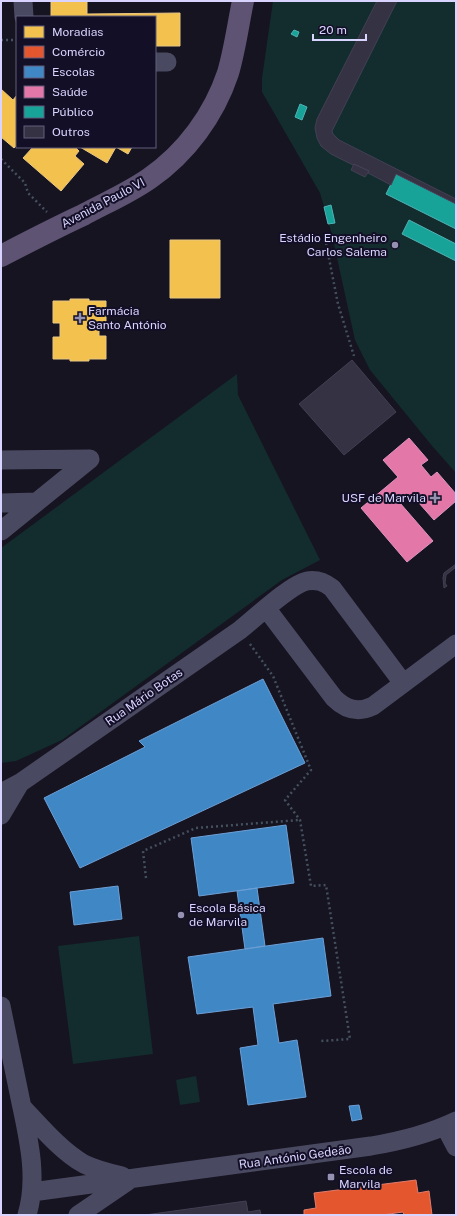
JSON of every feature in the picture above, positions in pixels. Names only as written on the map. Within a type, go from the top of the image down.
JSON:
[{"type":"main road","name":"Avenida Paulo VI","points":[[1,256],[125,194],[150,178],[170,162],[197,132],[215,104],[228,73],[243,1]]},
{"type":"street","points":[[23,1],[24,16]]},
{"type":"street","points":[[1,460],[90,459],[1,531]]},
{"type":"street","points":[[1,503],[37,502]]},
{"type":"street","name":"Rua Mário Botas","points":[[1,793],[20,783],[240,630],[297,584],[305,581],[314,580],[325,583],[332,588],[404,683]]},
{"type":"street","points":[[266,608],[340,704],[354,710],[366,709],[373,706],[456,644]]},
{"type":"street","points":[[1,782],[20,783]]},
{"type":"street","name":"Rua Mário Botas","points":[[1,815],[20,783]]},
{"type":"street","points":[[1,1006],[32,1164],[32,1192],[27,1215]]},
{"type":"street","name":"Rua António Gedeão","points":[[22,1107],[57,1144],[83,1163],[105,1172],[132,1179]]},
{"type":"street","points":[[450,1124],[456,1146]]},
{"type":"street","name":"Rua António Gedeão","points":[[32,1192],[371,1146],[404,1140],[450,1124]]},
{"type":"street","name":"Rua António Gedeão","points":[[78,1215],[132,1179]]},
{"type":"path","points":[[1,40],[16,40]]},
{"type":"path","points":[[1,159],[25,182],[28,193],[61,226]]},
{"type":"path","points":[[325,238],[338,304],[354,356]]},
{"type":"path","points":[[240,630],[273,676],[311,770],[285,800],[300,820],[311,886],[326,885],[350,1039],[321,1041]]},
{"type":"path","points":[[146,878],[143,851],[196,828],[300,820]]},
{"type":"green space","name":"Estádio Engenheiro Carlos Salema","points":[[273,1],[456,1],[456,473],[370,370],[355,340],[332,235],[320,193],[262,92],[262,78]]},
{"type":"green space","points":[[237,374],[238,395],[320,560],[282,580],[62,740],[16,761],[1,763],[1,548]]},
{"type":"green space","points":[[139,936],[153,1054],[73,1064],[58,946]]},
{"type":"green space","points":[[196,1076],[200,1102],[180,1105],[176,1080]]},
{"type":"building: Moradias","points":[[51,1],[87,1],[87,14],[180,13],[180,46],[156,46],[156,16],[51,16]]},
{"type":"building: Moradias","points":[[1,89],[13,100],[16,96],[16,146],[14,148],[1,137]]},
{"type":"building: Moradias","points":[[32,148],[76,148],[79,151],[75,156],[84,164],[61,191],[23,158]]},
{"type":"building: Moradias","points":[[82,148],[115,148],[107,163]]},
{"type":"building: Moradias","points":[[118,148],[131,148],[128,154]]},
{"type":"building: Moradias","points":[[170,240],[220,240],[220,298],[170,298]]},
{"type":"building: Moradias","points":[[70,299],[106,301],[106,325],[99,325],[99,336],[106,336],[106,359],[70,361],[70,359],[53,359],[53,337],[60,337],[60,323],[53,323],[53,301],[70,301]]},
{"type":"building: Comércio","points":[[416,1180],[418,1193],[429,1191],[432,1215],[404,1215],[403,1212],[382,1215],[304,1215],[304,1210],[316,1208],[314,1193]]},
{"type":"building: Escolas","points":[[263,679],[305,763],[80,868],[44,798],[145,747],[139,741]]},
{"type":"building: Escolas","points":[[286,825],[294,883],[199,896],[191,838]]},
{"type":"building: Escolas","points":[[118,886],[122,919],[74,925],[70,892]]},
{"type":"building: Escolas","points":[[257,888],[265,946],[245,949],[237,891]]},
{"type":"building: Escolas","points":[[323,938],[331,996],[273,1004],[279,1043],[297,1040],[306,1097],[248,1105],[240,1048],[258,1045],[253,1007],[197,1014],[188,957]]},
{"type":"building: Escolas","points":[[359,1105],[362,1119],[352,1121],[349,1106]]},
{"type":"building: Saúde","name":"USF de Marvila","points":[[409,438],[428,460],[421,465],[431,477],[437,472],[456,494],[456,501],[434,520],[411,494],[400,503],[433,541],[407,562],[361,508],[398,477],[383,460]]},
{"type":"building: Público","points":[[294,30],[299,32],[297,37],[291,34]]},
{"type":"building: Público","points":[[300,104],[307,107],[302,120],[295,117]]},
{"type":"building: Público","points":[[396,174],[456,204],[456,229],[386,194]]},
{"type":"building: Público","points":[[331,205],[335,223],[328,224],[324,207]]},
{"type":"building: Público","points":[[409,220],[456,244],[456,261],[402,234]]},
{"type":"building: Outros","points":[[377,1],[397,1],[332,131],[333,134],[339,140],[456,199],[456,204],[396,174],[391,185],[368,173],[369,171],[331,154],[321,146],[317,138],[315,128],[317,119]]},
{"type":"building: Outros","points":[[354,164],[369,171],[365,177],[351,170]]},
{"type":"building: Outros","points":[[352,360],[396,412],[344,455],[299,404]]},
{"type":"building: Outros","points":[[456,564],[456,567],[446,575],[445,583],[447,586],[444,588],[444,573]]},
{"type":"building: Outros","points":[[246,1201],[248,1212],[260,1210],[261,1215],[145,1215]]},
{"type":"place","name":"Estádio Engenheiro Carlos Salema","points":[[395,245]]},
{"type":"place","name":"Farmácia Santo António","points":[[80,318]]},
{"type":"place","name":"USF de Marvila","points":[[435,498]]},
{"type":"place","name":"Escola Básica de Marvila","points":[[181,915]]},
{"type":"place","name":"Escola de Marvila","points":[[331,1177]]}]
